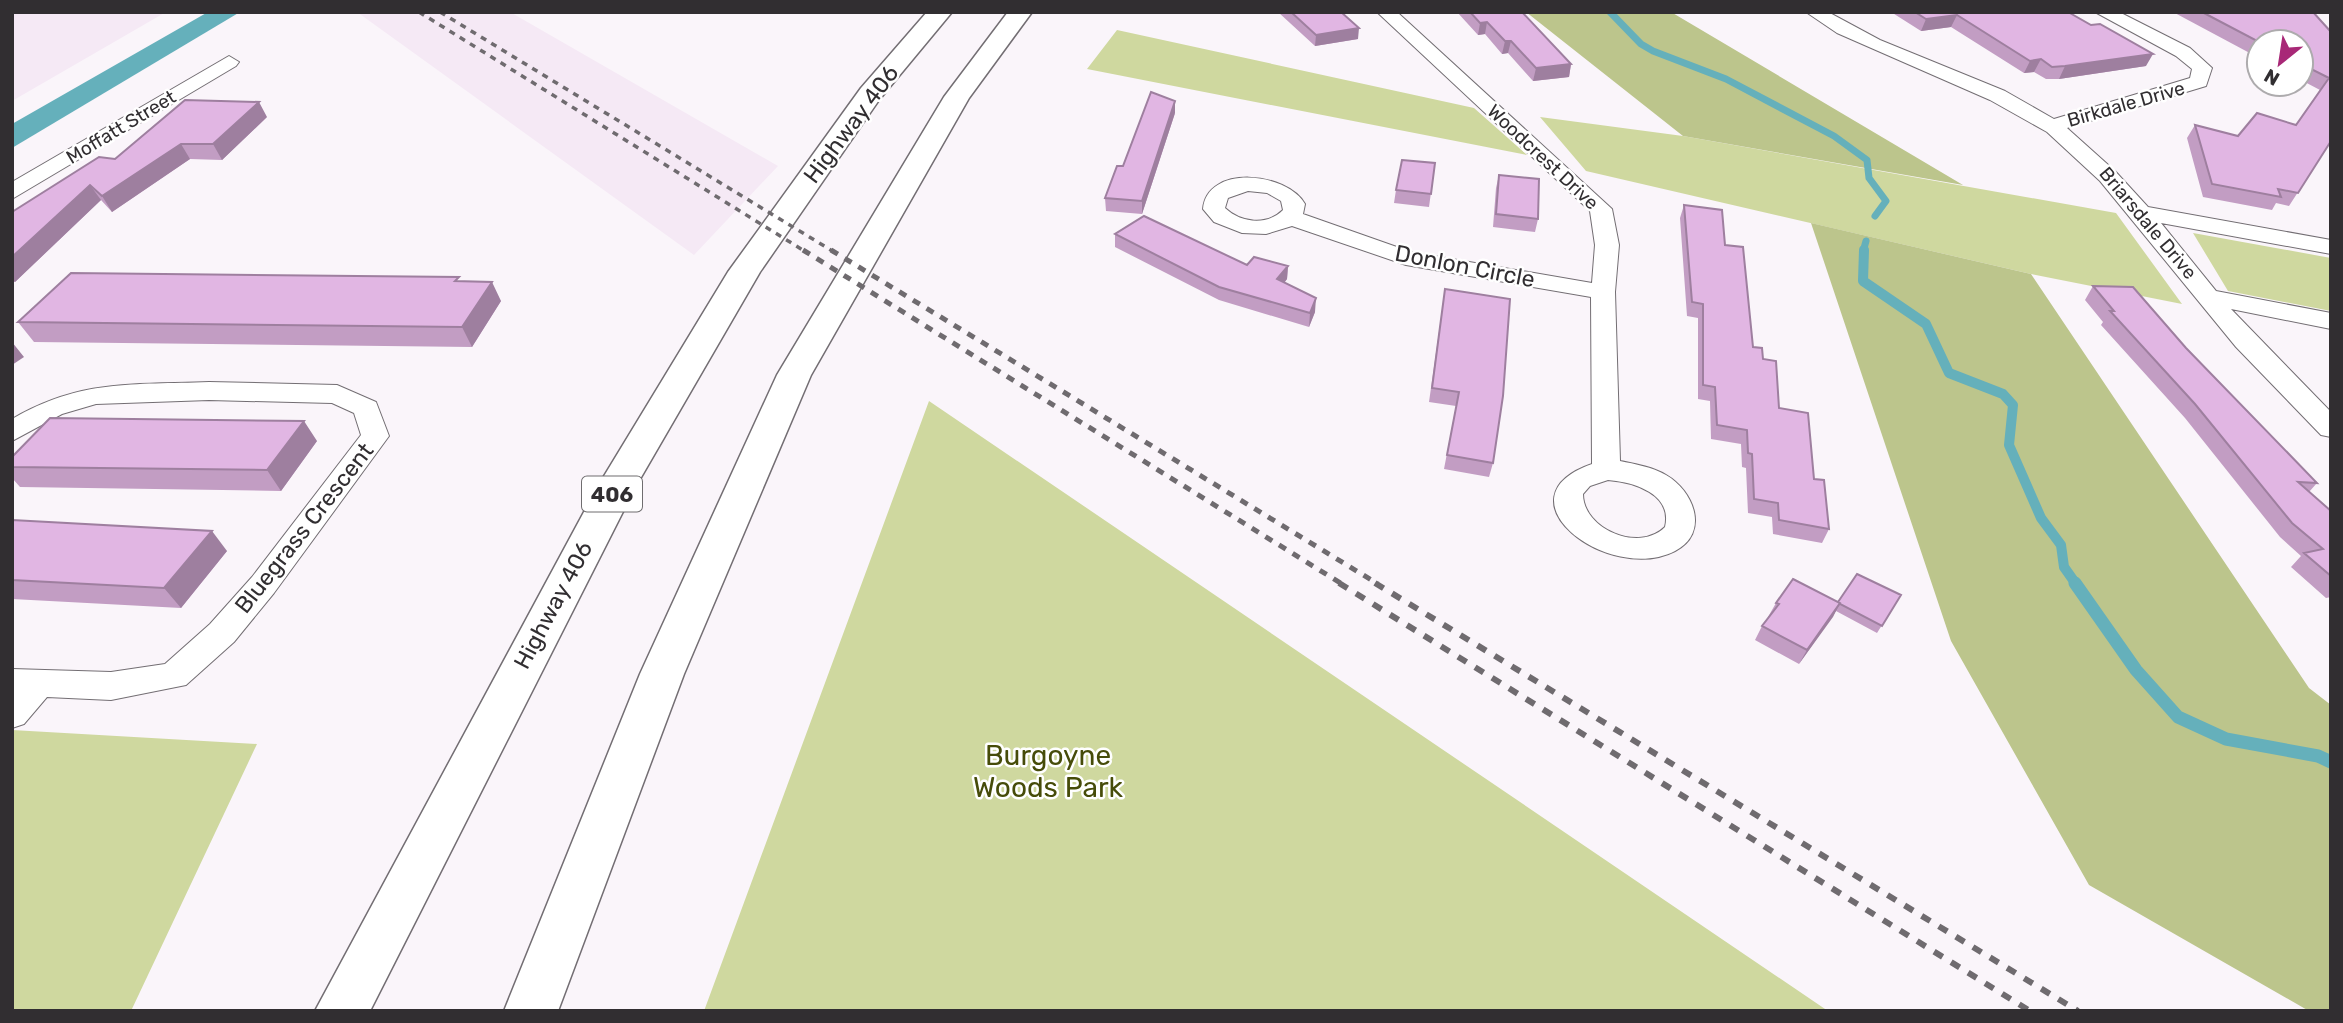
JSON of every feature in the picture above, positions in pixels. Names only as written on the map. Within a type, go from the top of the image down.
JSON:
[{"type":"highway","name":"Highway 406","points":[[342,1011],[617,486],[730,296],[870,94],[940,12]]},
{"type":"highway","points":[[531,1011],[662,674],[794,375],[957,97],[1020,12]]},
{"type":"street","name":"Woodcrest Drive","points":[[1386,12],[1601,209],[1607,245],[1602,292],[1606,470]]},
{"type":"street","name":"Briarsdale Drive","points":[[1815,12],[1846,33],[1945,73],[2051,126],[2094,160],[2143,213],[2245,341],[2331,428]]},
{"type":"street","name":"Birkdale Drive","points":[[2051,126],[2199,82],[2202,68],[2183,52],[2104,12]]},
{"type":"street","name":"Moffatt Street","points":[[12,191],[229,62]]},
{"type":"street","points":[[2143,213],[2331,247]]},
{"type":"street","name":"Donlon Circle","points":[[1289,217],[1406,258],[1602,292]]},
{"type":"street","points":[[2209,297],[2331,321]]},
{"type":"street","name":"Bluegrass Crescent","points":[[12,432],[52,408],[94,395],[209,391],[337,394],[366,408],[375,436],[263,585],[222,633],[174,676],[111,687],[25,683]]},
{"type":"street","points":[[12,714],[25,683]]},
{"type":"shaded area","points":[[12,12],[166,12],[12,101]]},
{"type":"shaded area","points":[[357,12],[510,12],[778,166],[694,255]]},
{"type":"green space","points":[[1526,12],[1671,12],[1963,185],[1683,136]]},
{"type":"green space","points":[[1117,30],[1474,108],[1527,155],[1087,69]]},
{"type":"green space","points":[[1540,117],[1683,136],[2116,213],[2182,304],[2031,274],[1586,171]]},
{"type":"green space","points":[[1811,223],[2031,274],[2309,688],[2331,705],[2331,1011],[2309,1011],[2089,885],[1951,641]]},
{"type":"green space","points":[[2193,233],[2331,258],[2331,311],[2228,291]]},
{"type":"green space","name":"Burgoyne Woods Park","points":[[929,401],[1828,1011],[704,1011]]},
{"type":"green space","points":[[12,730],[257,744],[131,1011],[12,1011]]},
{"type":"water","points":[[208,12],[240,12],[12,148],[12,124]]},
{"type":"building","points":[[1291,12],[1341,12],[1359,28],[1316,35]]},
{"type":"building","points":[[1470,12],[1522,12],[1571,64],[1536,68],[1511,41],[1505,41],[1487,22],[1480,23]]},
{"type":"building","points":[[1915,12],[2068,12],[2091,25],[2100,24],[2153,54],[2052,67],[2041,59],[2030,61],[1957,15],[1926,19]]},
{"type":"building","points":[[2202,12],[2313,12],[2331,32],[2331,141],[2298,193],[2278,189],[2281,197],[2212,184],[2195,125],[2238,136],[2257,113],[2296,125],[2329,78],[2315,71],[2315,28],[2245,28],[2245,35]]},
{"type":"building","points":[[1151,92],[1175,101],[1142,201],[1105,198],[1117,166],[1123,166]]},
{"type":"building","points":[[185,100],[259,102],[213,144],[181,144],[102,196],[90,185],[12,257],[12,212],[99,157],[115,159]]},
{"type":"building","points":[[1402,160],[1435,163],[1431,194],[1396,190]]},
{"type":"building","points":[[1499,175],[1539,179],[1538,219],[1496,214]]},
{"type":"building","points":[[1684,205],[1722,210],[1725,245],[1743,247],[1753,347],[1762,348],[1763,359],[1776,361],[1779,408],[1808,413],[1814,479],[1824,480],[1829,529],[1779,520],[1778,503],[1754,499],[1752,454],[1748,453],[1747,430],[1717,425],[1715,387],[1703,385],[1703,304],[1692,302]]},
{"type":"building","points":[[1144,216],[1247,265],[1254,257],[1288,266],[1277,279],[1316,298],[1310,313],[1219,287],[1115,234]]},
{"type":"building","points":[[71,273],[459,277],[455,281],[492,282],[462,327],[18,322]]},
{"type":"building","points":[[2093,286],[2133,287],[2186,348],[2317,483],[2298,482],[2331,511],[2331,576],[2304,553],[2323,549],[2292,523],[2195,404],[2110,311],[2114,311]]},
{"type":"building","points":[[1445,289],[1510,299],[1503,396],[1493,463],[1447,455],[1459,392],[1432,388]]},
{"type":"building","points":[[50,418],[304,421],[267,470],[12,467],[12,457]]},
{"type":"building","points":[[12,520],[212,531],[164,588],[12,580]]},
{"type":"building","points":[[1857,574],[1901,595],[1882,626],[1838,602]]},
{"type":"building","points":[[1793,579],[1840,603],[1807,650],[1762,626]]},
{"type":"waterway","points":[[1610,12],[1641,44],[1653,51],[1726,79],[1834,136],[1867,160],[1869,178],[1886,201],[1875,216]]},
{"type":"waterway","points":[[1863,252],[1866,241]]},
{"type":"waterway","points":[[1864,250],[1863,281],[1926,324],[1949,373],[2003,394],[2013,405],[2009,445],[2041,518],[2061,545],[2064,567],[2076,584]]},
{"type":"waterway","points":[[2075,583],[2136,670],[2178,717],[2226,739],[2318,756],[2331,762]]},
{"type":"railway","points":[[419,12],[806,252]]},
{"type":"railway","points":[[440,12],[834,252]]},
{"type":"railway","points":[[803,250],[1342,584]]},
{"type":"railway","points":[[831,250],[1378,584]]},
{"type":"railway","points":[[1339,583],[2030,1011]]},
{"type":"railway","points":[[1375,583],[2078,1011]]}]
